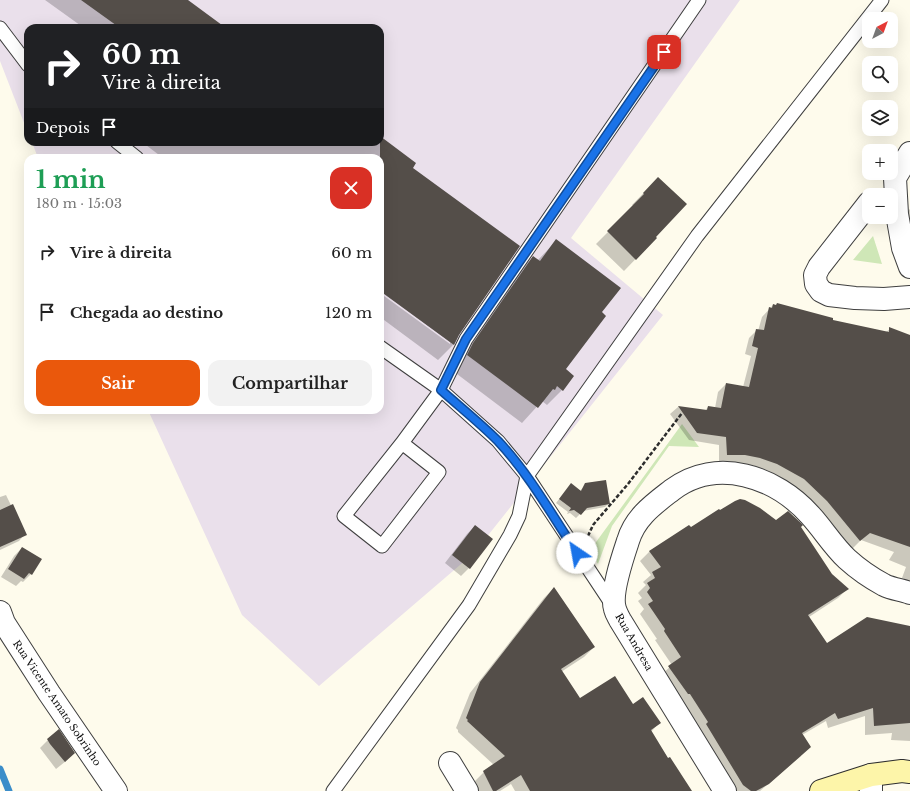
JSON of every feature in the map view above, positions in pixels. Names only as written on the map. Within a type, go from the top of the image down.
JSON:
[{"type":"main road","points":[[821,791],[871,783],[902,771],[910,772]]},
{"type":"street","points":[[898,173],[910,152]]},
{"type":"street","points":[[884,188],[893,180]]},
{"type":"street","points":[[895,180],[897,214],[903,248],[910,267]]},
{"type":"street","points":[[862,212],[819,267],[815,275],[816,284],[821,291],[829,295],[884,299],[910,297]]},
{"type":"street","name":"Rua Andresa","points":[[724,791],[620,620],[614,607],[618,572],[630,535],[644,512],[681,483],[702,475],[718,472],[756,478],[776,487],[792,497],[810,515],[846,558],[857,567],[885,585],[910,593]]},
{"type":"street","name":"Rua Vicente Amato Sobrinho","points":[[0,612],[4,622],[49,693],[116,791]]},
{"type":"street","points":[[450,763],[467,791]]},
{"type":"lane","points":[[402,443],[439,472],[382,546],[344,516],[402,443],[441,390],[466,339],[700,0]]},
{"type":"lane","points":[[333,791],[469,605],[510,535],[518,516],[527,476],[697,236],[882,0]]},
{"type":"lane","points":[[0,28],[24,60]]},
{"type":"lane","points":[[122,146],[131,154]]},
{"type":"lane","points":[[384,349],[441,390],[498,441],[527,476],[614,607]]},
{"type":"shaded area","points":[[0,0],[740,0],[571,238],[663,315],[474,553],[319,686],[242,615],[150,414],[384,414],[384,154],[36,154],[34,146],[384,146],[384,24],[24,24],[24,123],[0,61]]},
{"type":"green space","points":[[873,236],[882,264],[853,260]]},
{"type":"green space","points":[[682,424],[699,447],[669,446],[612,526],[598,564],[592,554],[591,549]]},
{"type":"building","points":[[81,0],[188,0],[221,24],[114,24]]},
{"type":"building","points":[[384,139],[416,163],[413,168],[520,246],[459,335],[454,345],[384,294],[384,154],[380,154],[380,146],[384,146]]},
{"type":"building","points":[[658,177],[687,204],[636,260],[607,231],[644,194],[643,193]]},
{"type":"building","points":[[556,239],[621,288],[602,312],[606,316],[566,369],[574,376],[563,391],[557,386],[555,390],[553,389],[538,408],[467,355],[473,343],[533,256],[540,261]]},
{"type":"building","points":[[777,303],[833,318],[833,320],[889,332],[889,327],[910,335],[910,547],[870,533],[860,541],[827,501],[804,479],[777,464],[760,458],[745,455],[727,455],[726,437],[697,433],[678,406],[707,410],[708,406],[721,408],[726,383],[749,387],[758,348],[752,346],[756,329],[764,330],[769,307],[772,308],[773,304],[776,305]]},
{"type":"building","points":[[606,480],[610,504],[587,508],[581,515],[574,510],[569,511],[571,508],[559,499],[571,483],[581,491],[585,483]]},
{"type":"building","points":[[740,499],[760,508],[776,520],[788,511],[803,525],[801,527],[832,574],[849,589],[808,615],[827,643],[867,617],[910,626],[910,723],[874,726],[873,708],[838,719],[835,713],[802,733],[811,747],[769,784],[756,791],[751,791],[743,785],[706,724],[708,722],[690,694],[688,694],[668,666],[681,657],[664,631],[665,629],[648,604],[653,601],[647,592],[650,588],[647,583],[655,578],[652,572],[661,567],[649,551],[689,525],[691,527],[719,509],[720,510]]},
{"type":"building","points":[[13,504],[27,535],[0,547],[0,510]]},
{"type":"building","points":[[475,525],[493,539],[470,569],[452,555]]},
{"type":"building","points":[[22,547],[42,559],[32,575],[29,573],[24,579],[8,569]]},
{"type":"building","points":[[554,587],[595,647],[561,669],[580,698],[615,676],[633,704],[643,697],[661,723],[651,730],[668,758],[670,757],[692,791],[530,791],[521,775],[496,791],[493,791],[483,771],[505,756],[467,721],[468,720],[466,718],[480,682]]},
{"type":"building","points":[[59,729],[75,753],[65,762],[47,739]]},
{"type":"waterway","points":[[0,769],[9,791]]},
{"type":"route","points":[[577,553],[527,476],[498,441],[441,390],[466,339],[664,52]]}]
